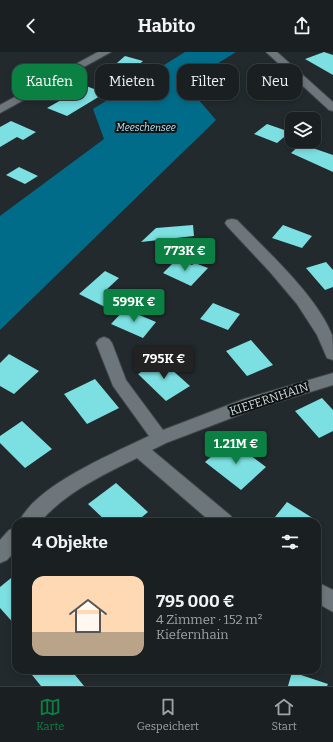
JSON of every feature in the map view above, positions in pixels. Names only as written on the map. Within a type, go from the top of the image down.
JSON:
[{"type":"street","points":[[0,110],[106,52]]},
{"type":"street","points":[[271,52],[333,108]]},
{"type":"street","points":[[232,223],[293,287],[325,333],[333,354]]},
{"type":"street","points":[[104,343],[120,382],[160,438]]},
{"type":"street","name":"KIEFERNHAIN","points":[[32,518],[43,505],[81,478],[160,438],[250,404],[333,379]]},
{"type":"street","points":[[139,449],[219,518]]},
{"type":"street","points":[[0,554],[12,540]]},
{"type":"street","points":[[321,594],[333,602]]},
{"type":"green space","name":"Meeschensee","points":[[185,52],[236,52],[217,64],[177,64],[177,100],[199,100],[216,120],[0,330],[0,216],[104,139],[93,109],[108,100],[169,100],[169,64],[166,64]]},
{"type":"building","points":[[324,52],[333,55],[333,75],[305,59]]},
{"type":"building","points":[[125,56],[143,61],[140,64],[116,64]]},
{"type":"building","points":[[87,86],[95,89],[95,99],[67,116],[47,108],[61,100],[87,100]]},
{"type":"building","points":[[11,121],[36,132],[23,140],[17,137],[0,147],[0,127]]},
{"type":"building","points":[[267,124],[285,130],[285,136],[277,143],[254,134]]},
{"type":"building","points":[[297,148],[313,148],[333,155],[333,172],[291,153]]},
{"type":"building","points":[[19,167],[38,176],[25,184],[6,175]]},
{"type":"building","points":[[193,225],[194,236],[141,242],[156,228]]},
{"type":"building","points":[[283,225],[312,236],[302,248],[272,238]]},
{"type":"building","points":[[177,259],[192,265],[195,263],[208,268],[191,286],[163,273]]},
{"type":"building","points":[[326,262],[333,270],[333,287],[325,290],[306,268]]},
{"type":"building","points":[[105,271],[119,278],[106,290],[119,296],[107,308],[79,294]]},
{"type":"building","points":[[213,303],[240,314],[228,330],[200,319]]},
{"type":"building","points":[[125,309],[156,322],[143,338],[111,324]]},
{"type":"building","points":[[251,340],[273,365],[247,376],[226,351]]},
{"type":"building","points":[[9,354],[39,371],[14,394],[0,386],[0,363]]},
{"type":"building","points":[[161,360],[190,386],[166,401],[138,374]]},
{"type":"building","points":[[95,379],[119,408],[87,424],[64,394]]},
{"type":"building","points":[[322,398],[333,410],[333,431],[319,438],[295,411]]},
{"type":"building","points":[[22,421],[52,449],[25,468],[0,443],[0,436]]},
{"type":"building","points":[[230,440],[266,467],[241,490],[205,462]]},
{"type":"building","points":[[116,483],[148,512],[141,518],[103,518],[88,504]]},
{"type":"building","points":[[287,502],[313,518],[274,518]]},
{"type":"building","points":[[12,577],[12,622],[0,608],[0,587]]},
{"type":"building","points":[[31,674],[74,674],[84,686],[41,686]]},
{"type":"building","points":[[291,674],[298,674],[328,684],[327,686],[288,686]]}]
